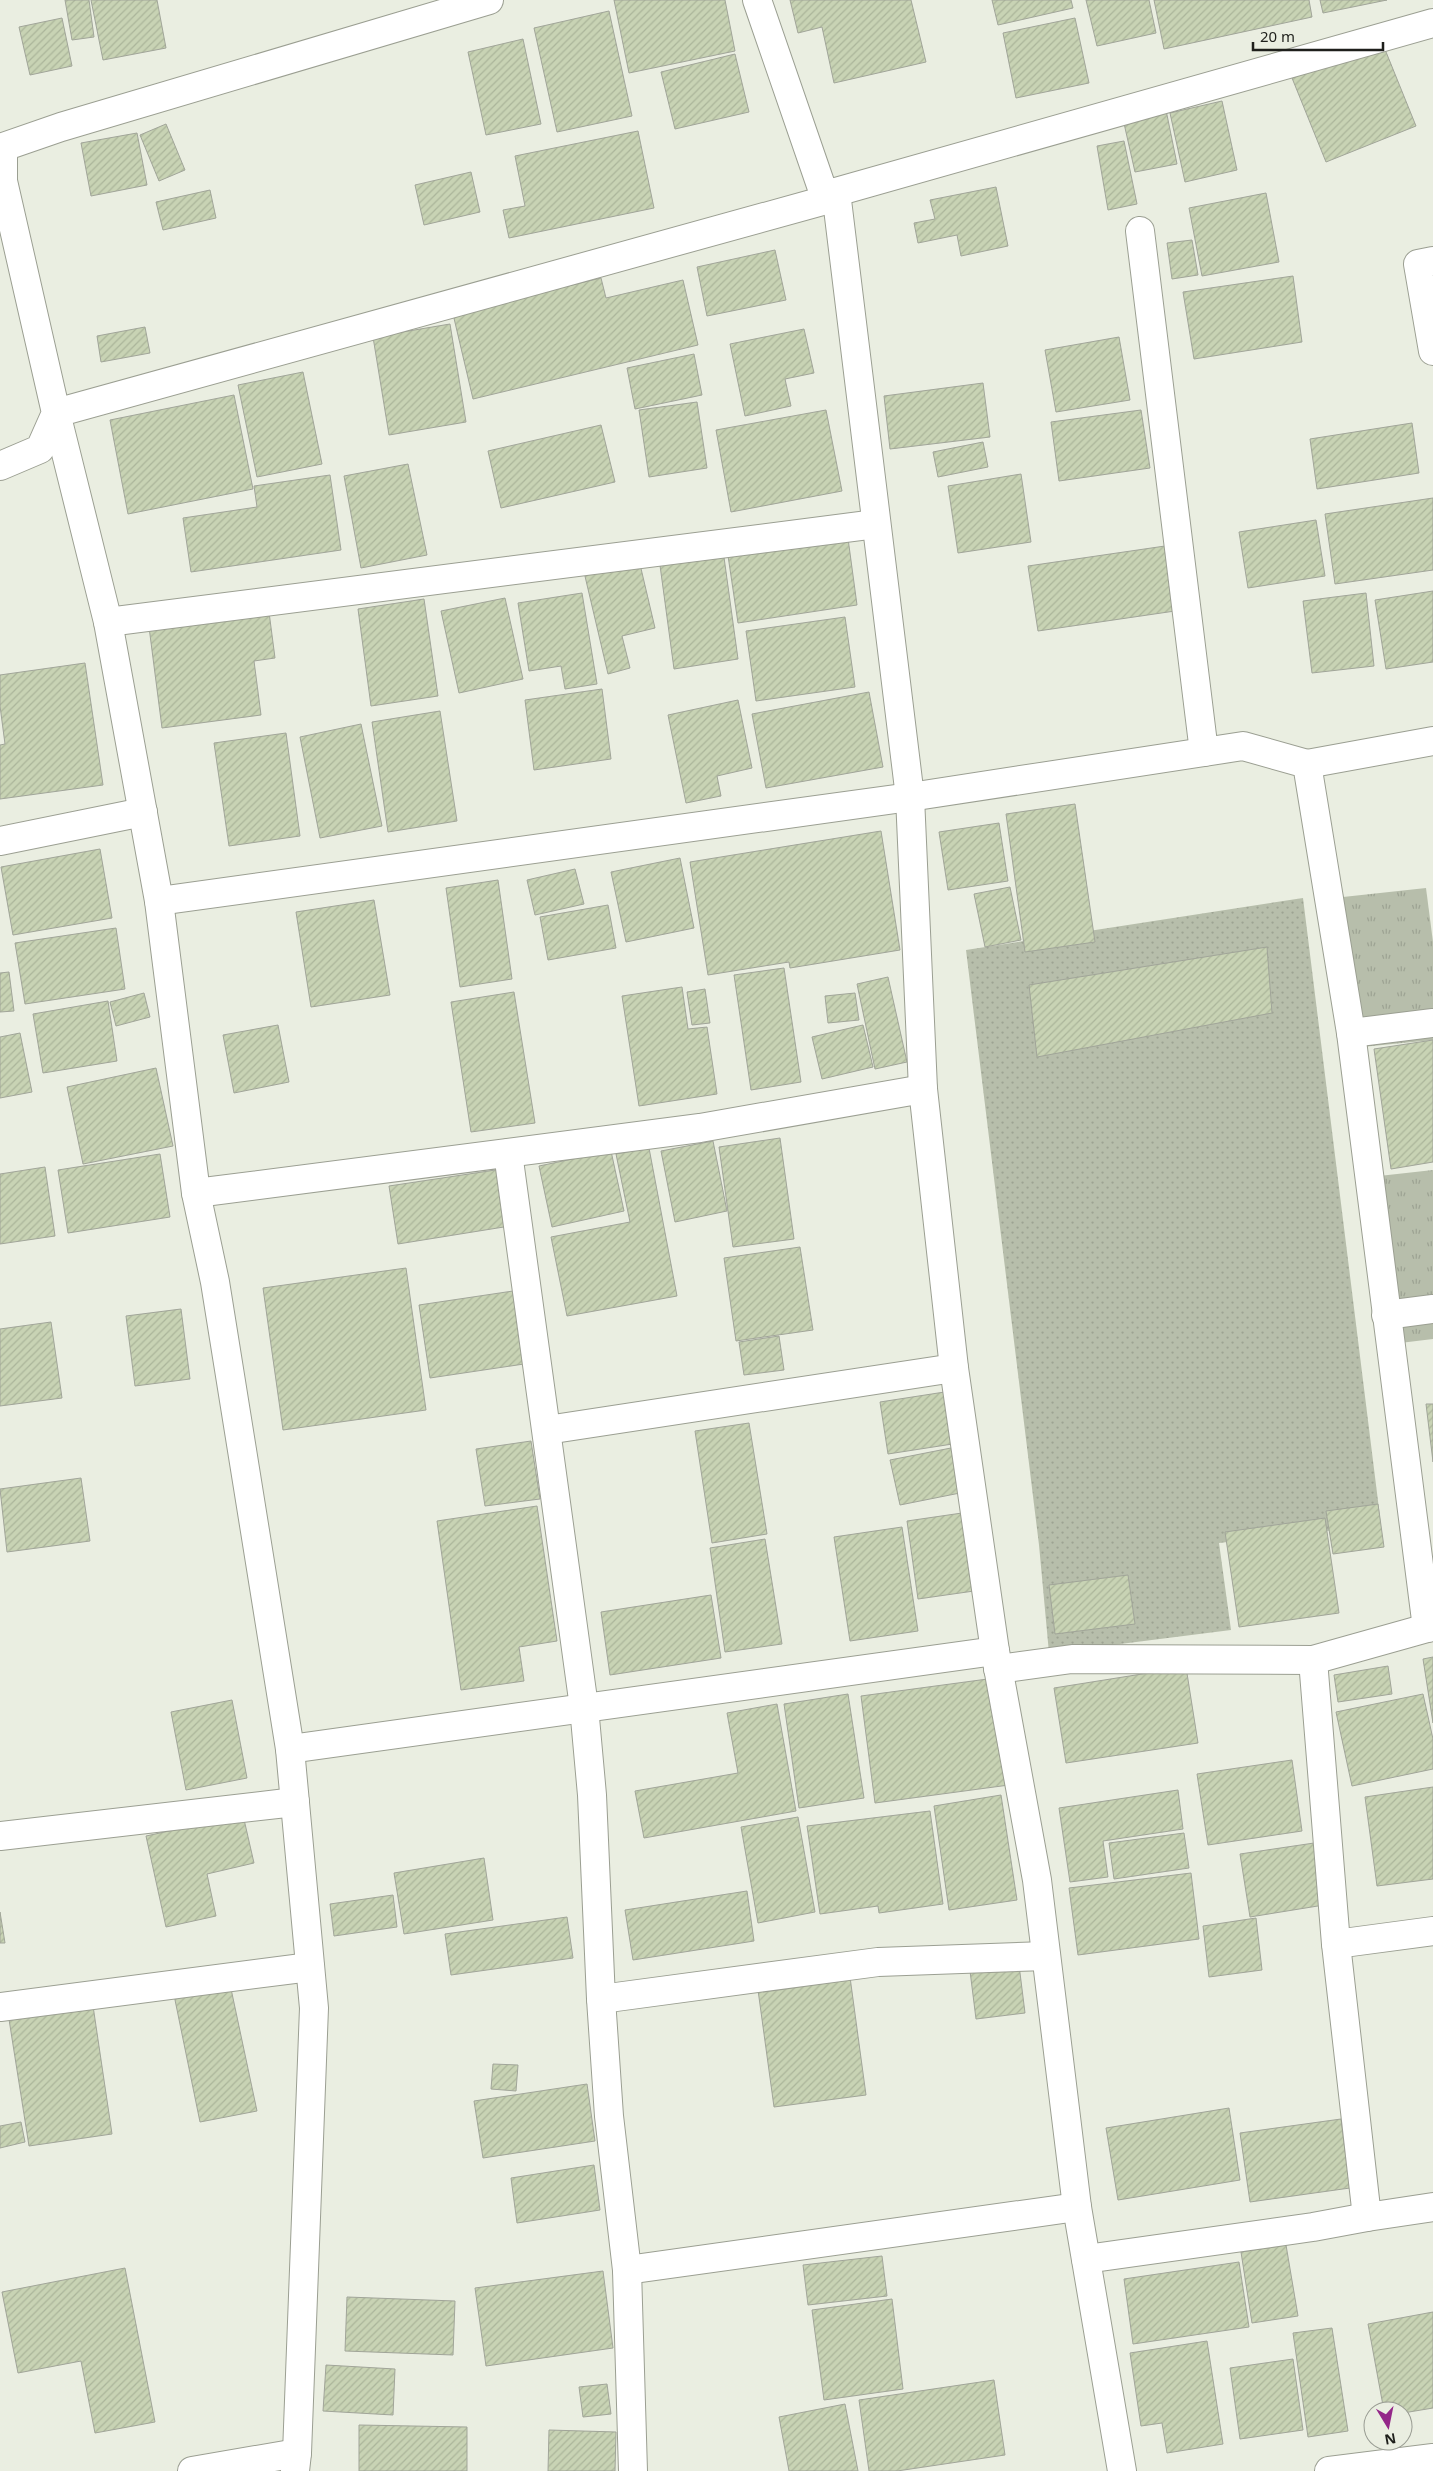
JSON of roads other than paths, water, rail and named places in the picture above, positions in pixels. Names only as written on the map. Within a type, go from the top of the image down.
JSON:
[{"type":"street","points":[[192,2471],[296,2462],[314,2008],[290,1749],[215,1282],[196,1192],[159,901],[108,622],[56,413],[3,181],[1,144],[490,0]]},
{"type":"street","points":[[757,0],[831,196],[876,524],[910,797],[923,1089],[954,1368],[997,1660],[1037,1880],[1077,2207],[1122,2471]]},
{"type":"street","points":[[0,466],[40,448],[56,413],[831,196],[1433,23]]},
{"type":"street","points":[[1140,231],[1204,752]]},
{"type":"street","points":[[1433,261],[1418,264],[1433,351]]},
{"type":"street","points":[[108,622],[876,524]]},
{"type":"street","points":[[159,901],[910,797],[1243,746],[1307,764],[1433,741]]},
{"type":"street","points":[[290,1749],[584,1707],[997,1660],[1313,1660],[1430,1628],[1386,1315],[1351,1033],[1307,764]]},
{"type":"street","points":[[0,841],[143,812]]},
{"type":"street","points":[[1351,1033],[1433,1023]]},
{"type":"street","points":[[196,1192],[700,1128],[923,1089]]},
{"type":"street","points":[[508,1153],[584,1707],[592,1795],[601,1999],[609,2116],[627,2270],[633,2471]]},
{"type":"street","points":[[1386,1315],[1433,1309]]},
{"type":"street","points":[[547,1430],[954,1368]]},
{"type":"street","points":[[1313,1660],[1336,1944],[1367,2217]]},
{"type":"street","points":[[0,1836],[295,1802]]},
{"type":"street","points":[[1336,1944],[1433,1931]]},
{"type":"street","points":[[601,1999],[878,1962],[1046,1956]]},
{"type":"street","points":[[0,2007],[310,1967]]},
{"type":"street","points":[[627,2270],[1077,2207]]},
{"type":"street","points":[[1086,2259],[1303,2229],[1433,2207]]},
{"type":"street","points":[[1329,2471],[1433,2458]]}]
